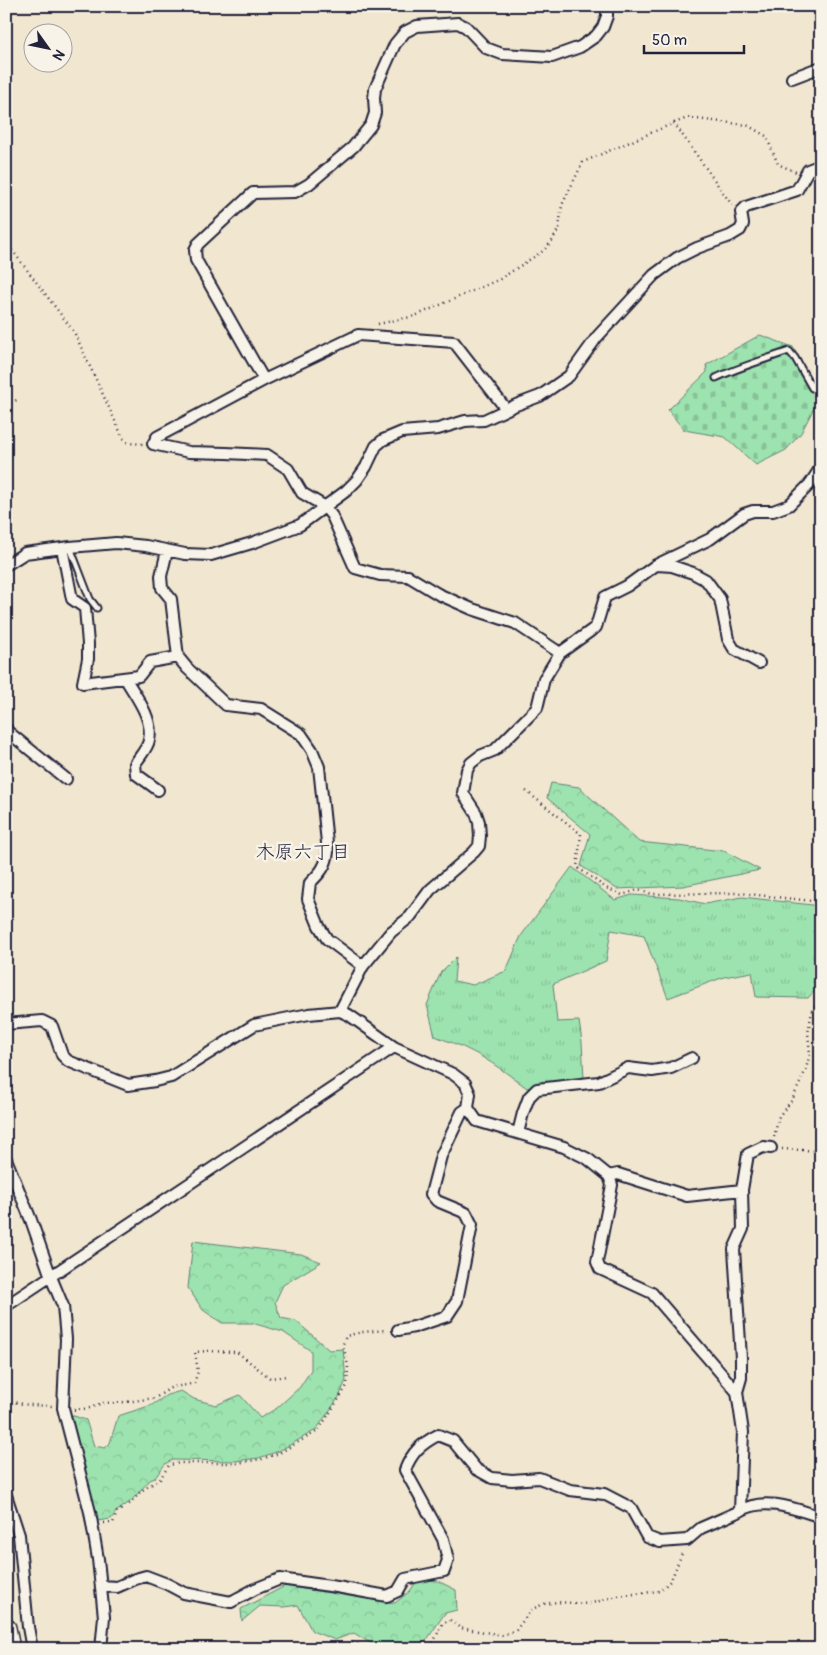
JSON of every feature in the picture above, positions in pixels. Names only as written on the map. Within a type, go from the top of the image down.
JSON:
[{"type":"street","points":[[264,380],[196,260],[195,250],[198,244],[253,193],[295,192],[309,184],[353,147],[371,124],[376,113],[374,89],[395,44],[405,32],[417,26],[458,24],[466,27],[486,48],[502,54],[552,57],[580,47],[596,36],[603,27],[607,16],[607,6]]},
{"type":"street","points":[[792,78],[821,67]]},
{"type":"street","points":[[6,564],[25,553],[116,543],[146,546],[184,554],[211,555],[252,543],[300,524],[346,491],[357,480],[366,467],[376,446],[383,440],[402,432],[438,429],[465,421],[484,420],[540,396],[569,376],[597,338],[654,275],[677,258],[740,230],[743,224],[741,212],[746,207],[797,190],[808,170],[821,165]]},
{"type":"street","points":[[506,409],[454,342],[358,335],[264,380],[157,437],[153,444],[189,452],[267,456],[288,469],[302,493],[324,506],[332,516],[355,568],[380,575],[408,576],[438,594],[472,609],[515,623],[560,653]]},
{"type":"street","points":[[340,1011],[363,966],[391,932],[410,917],[430,890],[479,846],[479,822],[476,813],[463,793],[467,770],[471,763],[480,756],[495,750],[537,708],[544,678],[560,653],[596,627],[605,597],[627,586],[656,565],[710,539],[744,514],[753,511],[773,510],[789,504],[810,484],[821,467]]},
{"type":"street","points":[[66,547],[72,599],[85,608],[88,659],[82,683],[139,676],[150,662],[178,657]]},
{"type":"street","points":[[167,551],[161,576],[162,588],[171,598],[178,657],[226,705],[261,709],[301,734],[312,750],[319,767],[328,852],[326,863],[320,873],[310,883],[308,899],[319,926],[327,939],[363,966]]},
{"type":"street","points":[[656,565],[672,566],[694,573],[706,580],[720,599],[728,639],[734,648],[759,663]]},
{"type":"street","points":[[125,678],[147,718],[150,732],[149,742],[135,764],[136,774],[158,790]]},
{"type":"street","points":[[6,728],[66,779]]},
{"type":"street","points":[[6,1024],[42,1021],[52,1026],[62,1055],[68,1061],[128,1084],[155,1082],[171,1077],[254,1025],[309,1014],[340,1011],[349,1015],[394,1046],[453,1074],[465,1083],[470,1094],[468,1108],[477,1121],[564,1147],[588,1159],[609,1176],[612,1185],[597,1262],[600,1269],[652,1293],[737,1392]]},
{"type":"street","points":[[6,1306],[394,1046]]},
{"type":"street","points":[[518,1133],[529,1097],[537,1089],[599,1082],[628,1068],[652,1071],[671,1068],[692,1058]]},
{"type":"street","points":[[398,1330],[414,1327],[446,1316],[457,1301],[472,1225],[466,1213],[437,1201],[431,1194],[441,1156],[462,1112],[468,1108]]},
{"type":"street","points":[[740,1511],[743,1432],[737,1392],[741,1378],[741,1358],[734,1249],[743,1229],[742,1190],[748,1154],[763,1147],[771,1148]]},
{"type":"street","points":[[6,1159],[31,1220],[50,1277],[63,1306],[66,1338],[63,1408],[92,1524],[104,1617],[101,1649]]},
{"type":"street","points":[[609,1176],[618,1174],[687,1196],[742,1190]]},
{"type":"street","points":[[101,1586],[116,1587],[146,1576],[184,1593],[232,1602],[280,1579],[387,1596],[398,1591],[405,1579],[444,1571],[448,1560],[443,1539],[405,1470],[408,1460],[424,1442],[438,1436],[453,1440],[476,1468],[492,1478],[512,1480],[539,1478],[570,1490],[604,1494],[631,1508],[647,1537],[660,1542],[687,1540],[701,1528],[749,1506],[782,1505],[821,1517]]},
{"type":"street","points":[[7,1502],[19,1535],[32,1649]]},
{"type":"lane","points":[[716,378],[737,368],[764,361],[789,351],[812,388],[821,380]]},
{"type":"lane","points":[[66,547],[90,599],[97,608]]},
{"type":"lane","points":[[6,1619],[11,1639]]},
{"type":"path","points":[[358,335],[360,330],[386,321],[415,316],[500,279],[543,251],[552,241],[559,228],[562,205],[583,162],[688,118],[747,125],[766,136],[778,164],[804,176]]},
{"type":"path","points":[[674,123],[734,208],[741,212]]},
{"type":"path","points":[[6,242],[74,332],[122,438],[128,443],[153,444]]},
{"type":"path","points":[[6,404],[20,399]]},
{"type":"path","points":[[526,791],[581,834],[577,867],[606,888],[622,895],[638,890],[652,894],[740,892],[821,902]]},
{"type":"path","points":[[821,999],[812,1011],[808,1033],[810,1054],[804,1072],[792,1100],[779,1116],[771,1148],[821,1151]]},
{"type":"path","points":[[92,1524],[113,1523],[117,1512],[131,1504],[141,1491],[160,1479],[169,1465],[180,1463],[237,1463],[262,1459],[279,1453],[318,1430],[347,1386],[348,1366],[343,1344],[346,1336],[362,1332],[398,1330]]},
{"type":"path","points":[[6,1401],[80,1410],[102,1403],[155,1398],[172,1387],[187,1386],[194,1383],[198,1372],[195,1352],[237,1352],[270,1378],[287,1376]]},
{"type":"path","points":[[425,1649],[433,1643],[444,1623],[450,1620],[460,1628],[503,1635],[516,1630],[532,1609],[544,1604],[556,1602],[590,1604],[617,1596],[660,1591],[671,1580],[687,1540]]},
{"type":"path","points":[[339,1649],[348,1642],[356,1642],[366,1649]]},
{"type":"green space","points":[[760,335],[793,347],[819,398],[801,433],[786,450],[756,465],[725,437],[684,430],[668,410],[707,372],[706,365]]},
{"type":"green space","points":[[551,783],[579,787],[639,842],[724,851],[760,870],[683,886],[617,889],[581,866],[590,834],[547,798]]},
{"type":"green space","points":[[572,867],[615,900],[632,895],[679,898],[705,904],[742,897],[821,906],[821,984],[808,998],[756,997],[752,972],[724,977],[668,998],[644,936],[611,930],[606,961],[553,984],[557,1022],[579,1021],[584,1079],[527,1088],[500,1068],[478,1055],[435,1036],[427,1005],[441,972],[456,957],[454,981],[473,985],[506,971],[521,936]]},
{"type":"green space","points":[[193,1241],[301,1254],[321,1262],[283,1285],[275,1302],[281,1318],[296,1321],[329,1350],[343,1349],[346,1380],[339,1397],[316,1430],[279,1451],[259,1458],[235,1461],[172,1460],[165,1464],[155,1478],[150,1480],[111,1519],[97,1521],[71,1415],[86,1420],[94,1446],[105,1448],[110,1443],[118,1416],[152,1405],[167,1395],[181,1391],[194,1399],[216,1405],[240,1395],[260,1418],[277,1408],[300,1387],[311,1370],[311,1351],[283,1332],[252,1323],[222,1323],[203,1310],[188,1288]]},
{"type":"green space","points":[[418,1579],[438,1581],[456,1590],[457,1610],[445,1613],[426,1641],[412,1649],[385,1649],[375,1646],[354,1633],[335,1640],[312,1631],[298,1605],[284,1607],[260,1606],[242,1621],[241,1609],[285,1586],[395,1603],[410,1591]]},
{"type":"district","name":"木原六丁目","points":[[303,852]]}]
